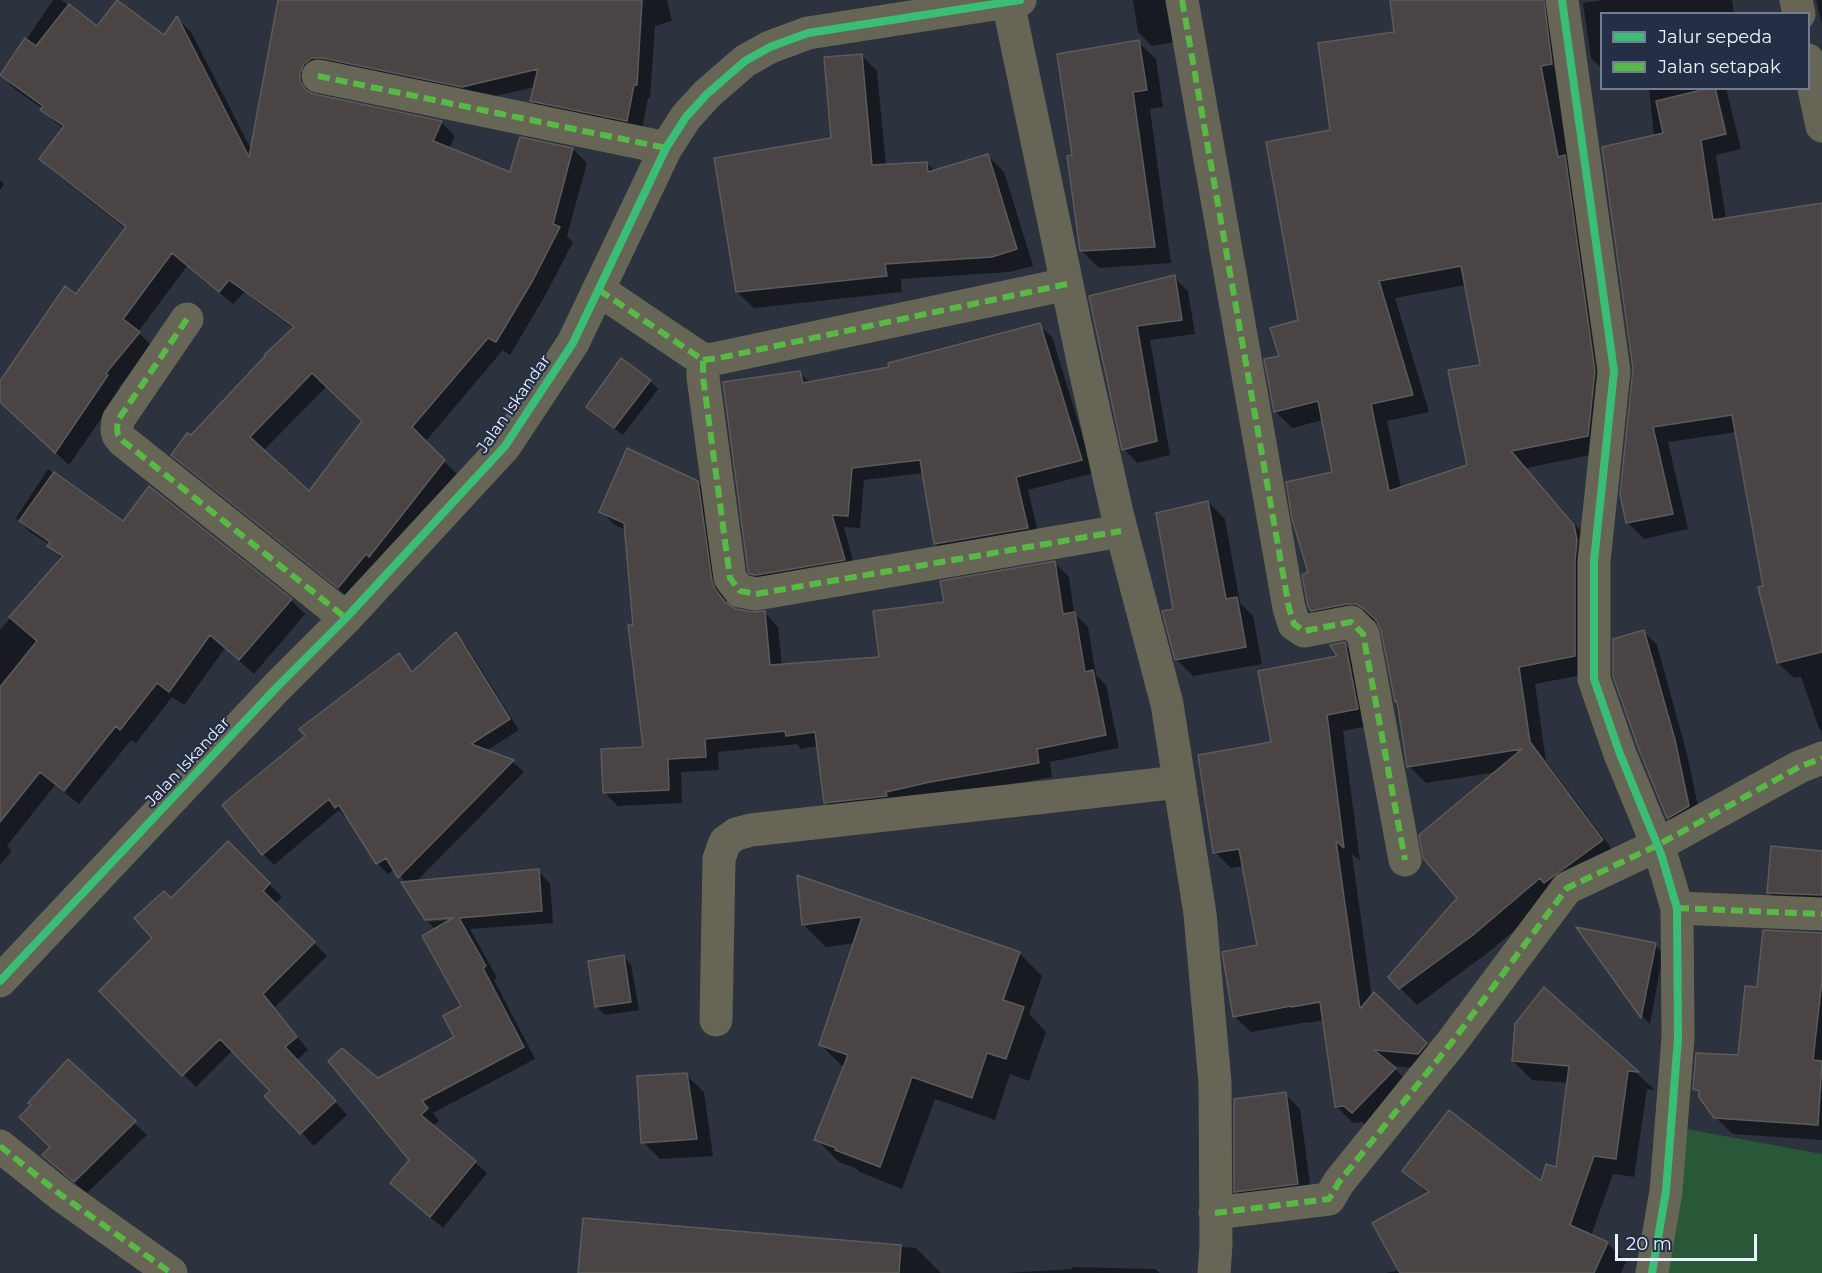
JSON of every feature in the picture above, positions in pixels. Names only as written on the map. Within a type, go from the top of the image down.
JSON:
[{"type":"street","points":[[1182,0],[1289,608],[1294,624],[1304,631],[1351,622],[1363,634],[1405,860]]},
{"type":"street","points":[[1562,0],[1614,371],[1594,561],[1594,679],[1666,873],[1678,1038],[1666,1191],[1652,1273]]},
{"type":"street","points":[[1014,1],[1067,284],[1121,531],[1167,704],[1200,914],[1215,1083],[1216,1245],[1214,1273]]},
{"type":"street","name":"Jalan Iskandar","points":[[0,981],[276,688],[346,618],[505,446],[573,343],[666,148],[686,117],[707,94],[745,62],[770,47],[808,33],[845,13],[1014,1]]},
{"type":"street","points":[[1810,65],[1822,126]]},
{"type":"street","points":[[318,76],[666,148]]},
{"type":"street","points":[[599,290],[703,360],[1067,284]]},
{"type":"street","points":[[187,319],[118,420],[118,435],[346,618]]},
{"type":"street","points":[[703,360],[703,377],[730,578],[740,591],[756,594],[1121,531]]},
{"type":"street","points":[[1666,873],[1799,767],[1822,758]]},
{"type":"street","points":[[716,1020],[719,858],[725,842],[736,834],[751,830],[1179,782]]},
{"type":"street","points":[[1215,1213],[1329,1199],[1339,1182],[1452,1042],[1567,888],[1666,873],[1822,914]]},
{"type":"street","points":[[0,1146],[61,1195],[171,1273]]},
{"type":"green space","points":[[1670,1126],[1822,1154],[1822,1273],[1652,1273]]},
{"type":"building","points":[[117,0],[164,35],[177,16],[249,157],[278,0],[642,0],[637,85],[634,85],[627,121],[530,101],[538,69],[462,87],[322,58],[312,58],[304,64],[300,73],[300,81],[306,90],[314,94],[442,121],[433,141],[510,172],[520,137],[573,148],[553,224],[560,227],[533,280],[496,342],[488,338],[412,427],[445,460],[369,557],[366,554],[338,588],[171,455],[187,433],[191,435],[264,355],[294,327],[229,280],[219,292],[172,253],[123,319],[140,332],[106,373],[108,375],[55,453],[0,402],[0,381],[65,286],[76,294],[126,227],[39,159],[64,126],[40,110],[43,106],[0,75],[25,38],[36,46],[69,4],[97,26]],"holes":[[[312,373],[362,421],[309,491],[250,437]]]},
{"type":"building","points":[[1390,0],[1544,0],[1552,64],[1541,66],[1558,157],[1565,155],[1595,371],[1588,436],[1511,451],[1574,525],[1577,540],[1575,656],[1519,667],[1530,742],[1603,840],[1544,883],[1540,878],[1473,935],[1399,989],[1388,977],[1457,898],[1423,858],[1419,835],[1522,749],[1407,767],[1397,701],[1395,702],[1377,621],[1356,604],[1311,611],[1308,606],[1302,575],[1308,572],[1292,519],[1286,482],[1332,472],[1318,401],[1274,412],[1264,359],[1279,356],[1270,328],[1298,320],[1266,142],[1330,130],[1318,43],[1394,32]],"holes":[[[1461,266],[1480,365],[1448,370],[1467,465],[1389,491],[1371,404],[1413,395],[1379,281]]]},
{"type":"building","points":[[1139,40],[1147,90],[1133,92],[1155,247],[1080,251],[1067,156],[1072,155],[1057,54]]},
{"type":"building","points":[[862,54],[872,165],[927,162],[928,172],[988,154],[1017,249],[992,257],[885,264],[887,276],[736,292],[714,158],[831,138],[824,57]]},
{"type":"building","points":[[1702,90],[1715,90],[1726,134],[1701,140],[1713,220],[1822,203],[1822,652],[1777,663],[1758,587],[1763,586],[1732,415],[1653,427],[1673,514],[1626,523],[1620,494],[1633,369],[1602,147],[1663,133],[1656,101]]},
{"type":"building","points":[[1175,275],[1182,320],[1137,326],[1157,441],[1122,450],[1089,296]]},
{"type":"building","points":[[1040,323],[1082,460],[1016,477],[1028,528],[934,544],[920,460],[852,468],[848,516],[832,515],[845,560],[756,575],[750,574],[723,382],[800,371],[803,383],[889,367],[888,363]]},
{"type":"building","points":[[621,358],[651,380],[614,428],[586,407]]},
{"type":"building","points":[[627,448],[698,481],[715,589],[725,602],[736,609],[753,612],[765,611],[770,665],[879,657],[873,611],[944,602],[940,581],[1055,561],[1063,614],[1075,612],[1085,672],[1093,670],[1106,735],[1037,749],[1039,763],[930,782],[886,792],[887,796],[824,803],[815,732],[786,736],[785,731],[705,739],[706,757],[668,759],[669,790],[603,793],[601,749],[643,747],[628,625],[633,625],[624,523],[599,512]]},
{"type":"building","points":[[54,472],[123,521],[149,486],[292,599],[239,660],[210,635],[169,692],[157,683],[120,730],[116,726],[64,791],[40,772],[0,822],[0,687],[37,641],[9,617],[63,556],[47,546],[50,542],[19,521]]},
{"type":"building","points":[[1208,501],[1226,599],[1237,597],[1246,647],[1175,660],[1162,611],[1173,609],[1156,513]]},
{"type":"building","points":[[1644,630],[1675,740],[1689,806],[1668,818],[1638,747],[1613,676],[1613,639]]},
{"type":"building","points":[[456,632],[510,719],[471,744],[514,760],[398,878],[386,858],[376,864],[339,805],[335,808],[329,799],[262,855],[222,805],[305,736],[299,729],[399,653],[412,672]]},
{"type":"building","points":[[1345,642],[1358,709],[1327,715],[1344,848],[1336,841],[1360,1009],[1374,992],[1427,1043],[1418,1054],[1374,1050],[1396,1068],[1352,1113],[1344,1106],[1335,1107],[1320,1002],[1233,1017],[1222,952],[1257,945],[1239,849],[1213,853],[1198,755],[1271,742],[1258,671],[1337,656],[1330,645]]},
{"type":"building","points":[[228,841],[270,883],[263,891],[315,942],[263,994],[297,1037],[285,1047],[336,1101],[300,1134],[264,1096],[270,1091],[220,1039],[182,1076],[99,991],[152,938],[134,918],[164,891],[171,898]]},
{"type":"building","points":[[1771,846],[1822,851],[1822,895],[1767,893]]},
{"type":"building","points":[[539,869],[542,911],[459,918],[486,966],[483,968],[524,1047],[422,1101],[428,1108],[421,1115],[476,1161],[430,1217],[390,1183],[409,1160],[328,1061],[342,1048],[378,1078],[454,1037],[443,1016],[461,1006],[422,936],[453,918],[425,920],[401,882]]},
{"type":"building","points":[[797,875],[1020,952],[1003,1000],[1024,1007],[1006,1059],[987,1053],[972,1098],[912,1077],[880,1167],[814,1140],[848,1055],[819,1045],[862,917],[802,925]]},
{"type":"building","points":[[1576,927],[1656,943],[1641,1018]]},
{"type":"building","points":[[1763,930],[1822,933],[1822,980],[1813,1060],[1822,1061],[1818,1125],[1714,1118],[1699,1097],[1699,1091],[1693,1089],[1696,1053],[1738,1055],[1745,986],[1757,987]]},
{"type":"building","points":[[624,955],[631,1002],[595,1007],[588,961]]},
{"type":"building","points":[[1544,987],[1639,1072],[1628,1071],[1616,1159],[1594,1156],[1570,1225],[1608,1242],[1594,1273],[1400,1273],[1372,1223],[1429,1192],[1402,1171],[1449,1110],[1541,1181],[1546,1164],[1556,1167],[1569,1066],[1512,1061],[1515,1024]]},
{"type":"building","points":[[68,1059],[136,1121],[74,1182],[42,1155],[50,1147],[19,1117],[31,1105],[28,1103]]},
{"type":"building","points":[[687,1073],[697,1139],[641,1143],[637,1076]]},
{"type":"building","points":[[1286,1092],[1298,1184],[1234,1192],[1234,1099]]},
{"type":"building","points":[[583,1218],[901,1245],[899,1273],[578,1273]]},
{"type":"marked path","points":[[1182,0],[1289,608],[1294,624],[1304,631],[1351,622],[1363,634],[1405,860]]},
{"type":"marked path","points":[[318,76],[666,148]]},
{"type":"marked path","points":[[703,360],[1067,284]]},
{"type":"marked path","points":[[599,290],[703,360],[703,377],[730,578],[740,591],[756,594],[1121,531]]},
{"type":"marked path","points":[[187,319],[118,420],[118,435],[346,618]]},
{"type":"marked path","points":[[1215,1213],[1329,1199],[1339,1182],[1452,1042],[1567,888],[1658,845],[1799,767],[1822,758]]},
{"type":"marked path","points":[[1677,908],[1822,914]]},
{"type":"marked path","points":[[0,1146],[61,1195],[171,1273]]},
{"type":"cycle path","points":[[0,981],[276,688],[346,618],[505,446],[573,343],[666,148],[686,117],[707,94],[745,61],[770,47],[808,33],[1020,0]]},
{"type":"cycle path","points":[[1562,0],[1614,371],[1594,561],[1594,679],[1620,754],[1661,854],[1677,908],[1678,1038],[1666,1191],[1652,1273]]}]
